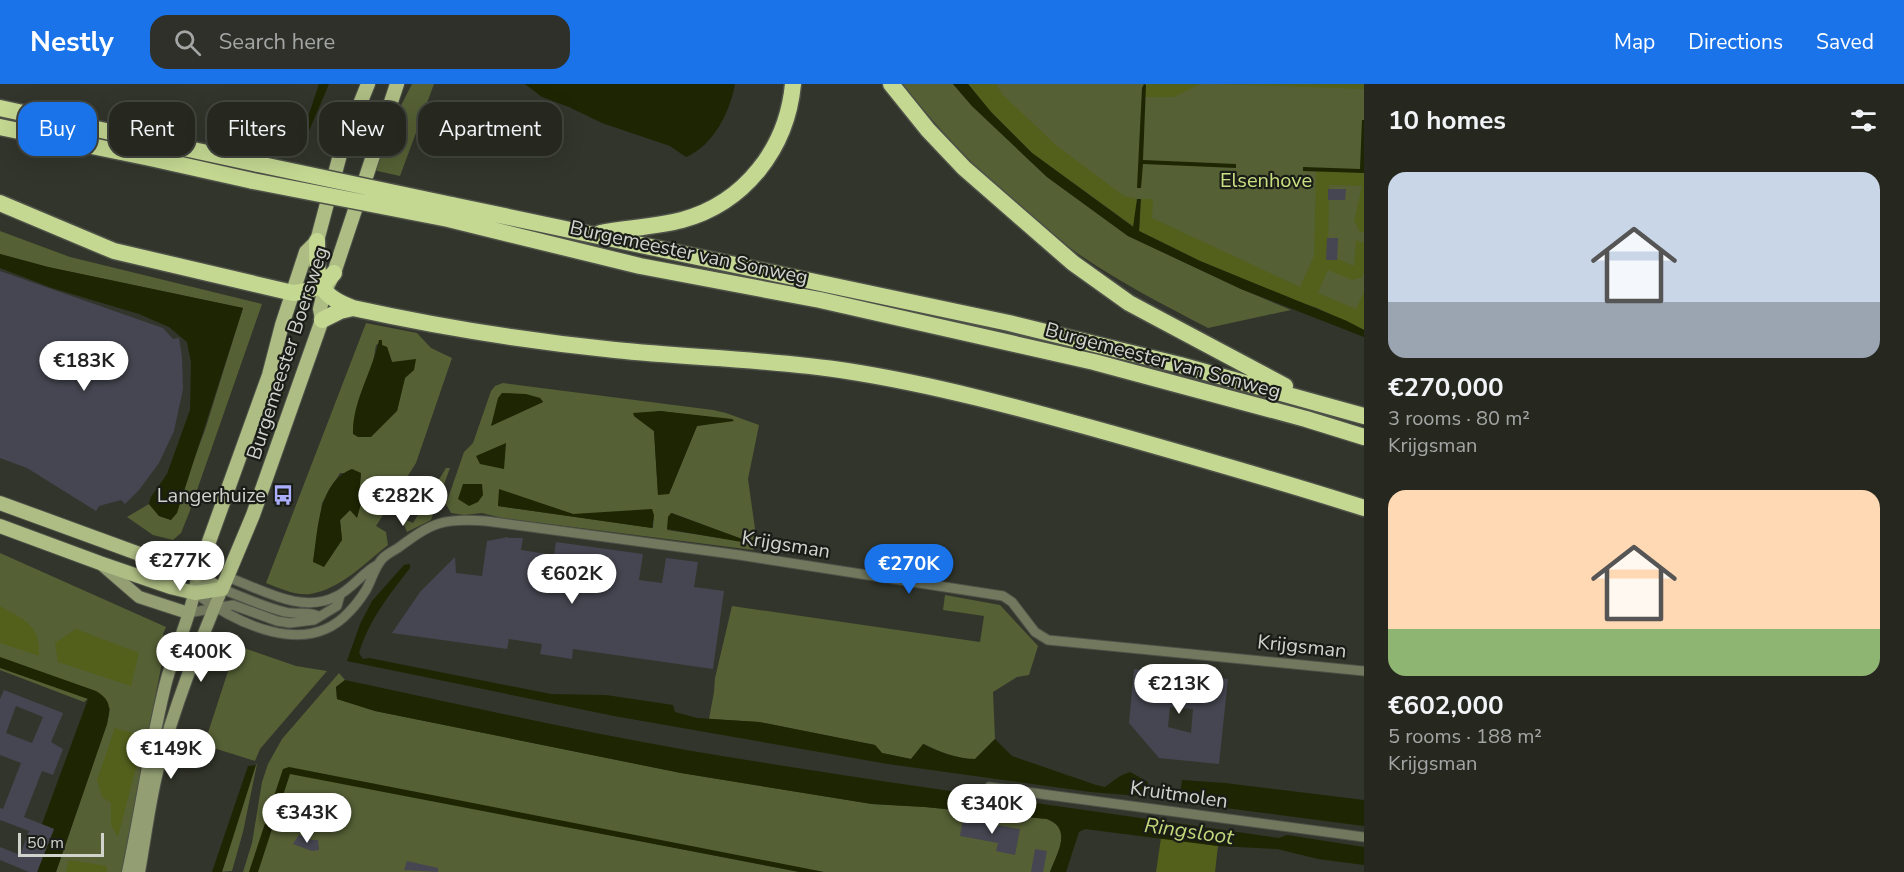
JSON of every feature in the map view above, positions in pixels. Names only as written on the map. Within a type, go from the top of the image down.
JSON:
[{"type":"highway","points":[[590,234],[684,220],[707,211],[748,184],[778,143],[791,104],[793,84]]},
{"type":"highway","points":[[891,84],[928,130],[964,168],[1073,263],[1129,303],[1315,401]]},
{"type":"highway","name":"Burgemeester van Sonweg","points":[[0,108],[258,164],[450,212],[640,266],[820,300],[1061,355],[1306,419],[1364,437]]},
{"type":"highway","name":"Burgemeester van Sonweg","points":[[0,127],[253,181],[590,234],[997,320],[1180,365],[1364,416]]},
{"type":"highway","points":[[0,203],[114,251],[293,293],[322,289],[353,308],[514,338],[617,350],[745,358],[900,380],[956,392],[1068,422],[1251,473],[1364,508]]},
{"type":"highway","points":[[317,240],[317,268],[322,289]]},
{"type":"highway","points":[[322,289],[334,273]]},
{"type":"highway","points":[[320,326],[340,311],[353,308]]},
{"type":"main road","name":"Burgemeester Boersweg","points":[[196,575],[270,375],[282,325],[306,252],[317,240],[341,151],[368,84]]},
{"type":"main road","name":"Burgemeester Boersweg","points":[[334,273],[397,84]]},
{"type":"main road","name":"Burgemeester Boersweg","points":[[224,583],[253,515],[320,326],[322,289]]},
{"type":"main road","points":[[0,503],[196,575]]},
{"type":"main road","points":[[0,526],[100,563],[195,593],[224,583]]},
{"type":"street","name":"Krijgsman","points":[[214,607],[239,620],[272,632],[287,635],[314,632],[329,626],[348,613],[366,591],[383,557],[413,536],[437,522],[463,519],[486,520],[739,555],[1003,596],[1012,602],[1035,632],[1048,640],[1364,671]]},
{"type":"street","points":[[100,563],[140,597],[188,613],[214,607]]},
{"type":"street","name":"Krijgsman","points":[[224,583],[285,600],[302,603],[326,601],[340,595],[366,571],[377,565]]},
{"type":"street","points":[[196,575],[224,583],[284,612],[303,615],[314,613],[318,616]]},
{"type":"street","name":"Burgemeester Boersweg","points":[[128,872],[166,684],[195,593],[196,575]]},
{"type":"street","name":"Burgemeester Boersweg","points":[[139,872],[156,776],[163,751],[184,686],[224,583]]},
{"type":"street","points":[[195,593],[214,607]]},
{"type":"street","name":"Krijgsman","points":[[214,607],[234,605],[277,621],[314,620],[337,606],[340,595]]},
{"type":"street","name":"Kruitmolen","points":[[989,787],[1364,837]]},
{"type":"green space","points":[[412,84],[434,84],[427,102],[418,102],[418,127],[400,176],[373,170],[378,156],[406,156],[406,102],[403,102]]},
{"type":"green space","points":[[903,84],[953,84],[972,106],[1047,177],[1128,236],[1291,310],[1208,328],[1127,284],[1076,252],[1006,195],[952,142]]},
{"type":"green space","points":[[968,84],[996,84],[1003,95],[1057,146],[1124,196],[1137,199],[1134,227],[1032,153],[991,112]]},
{"type":"green space","name":"Elsenhove","points":[[971,84],[1364,84],[1364,324],[1178,249]]},
{"type":"green space","points":[[1145,84],[1200,84],[1174,97],[1145,97]]},
{"type":"green space","points":[[1214,84],[1364,84],[1364,89]]},
{"type":"green space","points":[[1316,171],[1364,173],[1364,232],[1360,232],[1354,221],[1362,186],[1329,185],[1328,255],[1354,266],[1356,240],[1364,243],[1364,272],[1362,277],[1352,280],[1328,270],[1318,293],[1356,309],[1364,292],[1364,330],[1317,308],[1200,261],[1139,231],[1141,199],[1153,199],[1152,218],[1300,287],[1314,256]]},
{"type":"green space","points":[[0,231],[70,257],[262,304],[189,513],[181,533],[173,540],[153,535],[127,517],[149,504],[159,516],[171,520],[205,430],[243,308],[48,267],[0,254]]},
{"type":"green space","points":[[366,323],[417,333],[431,348],[452,358],[416,463],[376,526],[386,532],[388,545],[342,581],[321,591],[299,594],[266,583]],"holes":[[[378,344],[387,347],[392,362],[405,377],[397,411],[373,363]],[[340,473],[361,473],[359,495],[363,496],[357,517],[350,510],[340,520],[342,540],[313,562],[322,503]]]},
{"type":"green space","points":[[503,383],[713,410],[759,425],[748,479],[756,536],[753,550],[502,518],[482,513],[464,515],[451,513],[446,504],[464,452],[473,443],[491,391],[495,386]],"holes":[[[508,393],[540,398],[543,402],[491,425]],[[660,411],[733,420],[697,426],[669,494],[658,494],[654,431],[634,416]],[[500,490],[573,514],[654,515],[653,528],[498,506]],[[672,513],[753,543],[667,530]]]},
{"type":"green space","points":[[446,468],[450,468],[431,520],[407,532],[404,525],[406,520],[413,523]]},
{"type":"green space","points":[[0,553],[166,627],[163,634],[165,647],[124,872],[56,872],[107,724],[110,709],[96,692],[84,702],[0,670]]},
{"type":"green space","points":[[945,595],[1000,605],[1038,646],[1029,675],[1017,677],[993,692],[995,739],[975,759],[962,758],[924,744],[911,759],[882,753],[875,745],[759,722],[709,719],[715,678],[732,606],[980,642],[984,616],[943,610]]},
{"type":"green space","points":[[0,606],[24,620],[34,630],[39,645],[39,656],[0,643]]},
{"type":"green space","points":[[76,629],[139,653],[131,686],[58,662],[55,643]]},
{"type":"green space","points":[[244,648],[296,666],[327,671],[260,749],[255,761],[204,745],[233,656]]},
{"type":"green space","points":[[339,673],[345,680],[336,687],[337,699],[375,711],[681,773],[872,804],[1047,819],[1055,823],[1059,829],[1061,842],[1050,872],[815,872],[502,814],[799,872],[243,872],[252,843],[262,782],[268,764],[282,739]]},
{"type":"green space","points":[[115,728],[144,736],[118,837],[111,825],[111,803],[102,797],[97,780]]},
{"type":"green space","points":[[257,764],[243,832],[232,871],[218,872],[253,767]]},
{"type":"green space","points":[[1161,838],[1218,846],[1215,872],[1156,872]]},
{"type":"green space","points":[[69,860],[107,866],[107,872],[66,872]]},
{"type":"water","points":[[319,84],[329,84],[321,102],[319,102],[319,107],[307,135],[307,120]]},
{"type":"water","points":[[525,84],[735,84],[729,106],[719,127],[704,145],[686,157],[670,146],[602,123],[562,104],[562,102],[542,97]]},
{"type":"water","points":[[953,84],[968,84],[991,112],[1032,153],[1133,227],[1137,199],[1141,199],[1139,231],[1200,261],[1347,321],[1364,330],[1364,337],[1241,289],[1128,236],[1047,177],[972,106]]},
{"type":"water","points":[[1144,84],[1146,85],[1143,160],[1236,164],[1236,168],[1143,164],[1141,188],[1137,188]]},
{"type":"water","points":[[1362,120],[1364,120],[1364,173],[1303,171],[1303,167],[1360,169]]},
{"type":"water","points":[[0,254],[48,267],[243,308],[177,513],[171,520],[159,516],[149,504],[151,497],[167,474],[190,410],[191,362],[187,342],[169,327],[139,314],[52,288],[0,268]]},
{"type":"water","points":[[379,340],[382,340],[382,345],[387,347],[392,362],[416,359],[414,370],[405,378],[397,411],[371,437],[358,437],[353,434],[356,410]]},
{"type":"water","points":[[502,393],[526,394],[540,398],[543,402],[491,426],[498,398]]},
{"type":"water","points":[[660,411],[734,421],[697,426],[669,494],[658,495],[654,431],[633,413]]},
{"type":"water","points":[[506,443],[504,469],[480,464],[476,456]]},
{"type":"water","points":[[352,469],[361,473],[359,495],[363,496],[357,518],[350,510],[340,520],[342,540],[324,567],[313,562],[322,508],[332,485],[341,475]]},
{"type":"water","points":[[463,484],[482,484],[483,495],[478,502],[469,506],[458,499]]},
{"type":"water","points":[[499,489],[573,514],[652,509],[654,515],[652,528],[498,506]]},
{"type":"water","points":[[671,513],[742,539],[754,540],[753,544],[667,529],[668,517]]},
{"type":"water","points":[[410,564],[410,568],[387,598],[368,630],[359,653],[363,659],[369,658],[551,694],[606,695],[673,705],[675,712],[697,718],[759,722],[875,745],[882,753],[911,759],[923,744],[948,754],[975,759],[995,739],[1012,756],[1096,785],[1105,787],[1130,772],[1148,782],[1148,790],[1139,796],[1091,792],[888,764],[614,716],[347,661],[360,624],[372,601],[404,565]]},
{"type":"water","points":[[0,657],[96,691],[105,698],[109,705],[107,724],[56,872],[37,872],[54,829],[42,824],[88,699],[0,668]]},
{"type":"water","name":"Ringsloot","points":[[345,680],[686,750],[908,785],[1279,838],[1287,835],[1364,847],[1364,865],[1318,859],[1277,849],[1218,846],[1085,829],[1079,832],[1066,872],[1050,872],[1059,850],[1061,835],[1055,823],[1047,819],[872,804],[681,773],[375,711],[337,699],[336,687]]},
{"type":"water","points":[[256,765],[222,872],[212,872],[248,766]]},
{"type":"water","points":[[289,767],[824,872],[800,872],[290,774],[258,872],[249,872],[283,769]]},
{"type":"water","points":[[1182,780],[1364,800],[1364,826],[1179,802]]},
{"type":"building","points":[[1328,189],[1346,189],[1345,200],[1328,200]]},
{"type":"building","points":[[1327,238],[1338,238],[1337,260],[1326,260]]},
{"type":"building","points":[[0,271],[163,328],[173,339],[179,338],[183,389],[174,431],[159,463],[139,490],[125,504],[121,500],[99,506],[96,511],[27,468],[0,458]]},
{"type":"building","points":[[508,537],[523,538],[521,550],[554,555],[556,542],[643,554],[639,580],[662,583],[666,558],[698,562],[694,587],[724,591],[713,669],[573,649],[572,659],[540,654],[542,644],[509,639],[507,649],[392,633],[420,592],[455,557],[456,573],[482,576],[487,541]]},
{"type":"building","points":[[1134,669],[1228,679],[1219,764],[1159,758],[1129,723]],"holes":[[[1170,707],[1193,709],[1191,733],[1168,727]]]},
{"type":"building","points":[[4,690],[63,713],[51,742],[63,749],[53,775],[42,771],[24,817],[54,829],[37,872],[29,872],[0,860],[0,847],[20,855],[29,831],[0,820],[0,808],[3,809],[21,763],[0,755],[0,699]],"holes":[[[16,706],[43,717],[32,743],[6,733]]]},
{"type":"building","points":[[963,819],[1020,829],[1015,855],[996,851],[998,843],[960,836]]},
{"type":"building","points":[[299,835],[318,840],[319,850],[312,851],[293,844]]},
{"type":"building","points":[[1035,849],[1047,851],[1043,872],[1031,872]]},
{"type":"building","points":[[407,861],[438,868],[438,872],[404,870]]},
{"type":"place","name":"Langerhuize","points":[[283,495]]}]
